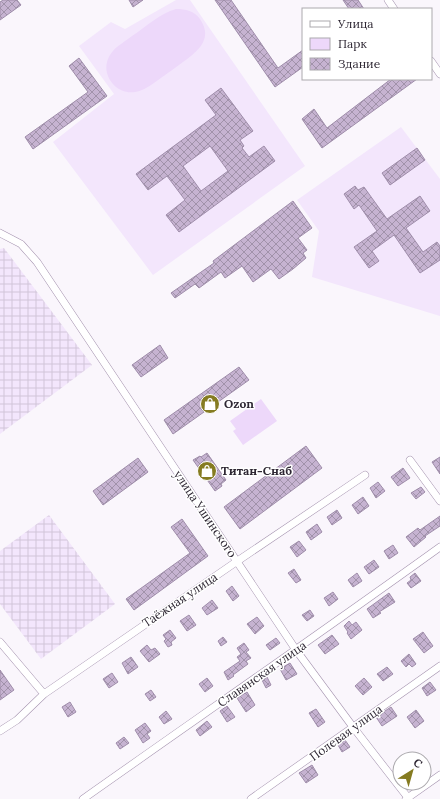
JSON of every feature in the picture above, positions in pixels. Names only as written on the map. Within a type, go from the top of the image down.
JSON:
[{"type":"street","points":[[432,62],[440,74]]},
{"type":"street","name":"улица Ушинского","points":[[0,233],[21,244],[37,262],[296,650],[408,798]]},
{"type":"street","points":[[410,460],[440,501]]},
{"type":"street","name":"Таёжная улица","points":[[0,731],[17,720],[44,694],[366,475]]},
{"type":"street","name":"Славянская улица","points":[[83,799],[440,547]]},
{"type":"street","points":[[0,642],[44,694]]},
{"type":"street","name":"Полевая улица","points":[[251,799],[440,666]]},
{"type":"street","points":[[408,798],[440,775]]},
{"type":"shaded area","points":[[176,0],[190,0],[305,166],[153,275],[53,142],[114,94],[79,46],[111,22],[125,29]]},
{"type":"shaded area","points":[[401,127],[440,179],[440,316],[312,277],[319,231],[297,200]]},
{"type":"shaded area","points":[[4,248],[92,365],[0,434],[0,249]]},
{"type":"shaded area","points":[[49,515],[115,604],[41,659],[0,604],[0,551]]},
{"type":"green space","points":[[176,9],[190,11],[200,19],[204,27],[205,34],[201,46],[185,61],[145,89],[135,92],[128,92],[112,83],[107,72],[106,65],[109,56],[115,49],[153,21]]},
{"type":"green space","points":[[261,399],[277,421],[243,445],[233,431],[236,429],[230,421]]},
{"type":"building","points":[[3,0],[17,0],[21,5],[0,20],[0,2]]},
{"type":"building","points":[[129,0],[143,0],[133,7]]},
{"type":"building","points":[[215,0],[231,0],[278,68],[302,51],[302,68],[275,87]]},
{"type":"building","points":[[343,0],[358,0],[363,8],[348,8]]},
{"type":"building","points":[[79,58],[107,96],[33,149],[25,137],[88,92],[69,66]]},
{"type":"building","points":[[390,80],[416,80],[322,148],[302,119],[314,109],[327,128]]},
{"type":"building","points":[[221,88],[253,131],[240,140],[244,146],[242,148],[249,157],[264,146],[275,161],[179,232],[166,215],[185,200],[167,176],[148,190],[136,174],[216,115],[205,100]],"holes":[[[210,146],[228,171],[201,191],[183,166]]]},
{"type":"building","points":[[417,148],[425,160],[390,185],[382,173]]},
{"type":"building","points":[[355,186],[358,190],[364,187],[387,219],[420,196],[430,211],[406,228],[423,252],[437,242],[440,246],[440,260],[420,273],[394,235],[372,251],[379,261],[369,268],[354,247],[377,231],[359,205],[354,209],[344,194]]},
{"type":"building","points":[[293,201],[312,228],[298,238],[307,250],[303,253],[306,258],[293,269],[279,279],[271,269],[253,282],[242,266],[225,278],[221,272],[199,288],[195,284],[175,298],[171,293],[214,263],[213,261]]},
{"type":"building","points":[[160,345],[168,358],[141,377],[132,365]]},
{"type":"building","points":[[239,367],[249,380],[173,434],[164,420]]},
{"type":"building","points":[[306,446],[322,468],[240,529],[224,507]]},
{"type":"building","points":[[207,453],[226,480],[221,484],[222,486],[215,491],[193,460]]},
{"type":"building","points":[[440,457],[440,474],[432,462]]},
{"type":"building","points":[[138,458],[148,472],[103,505],[93,491]]},
{"type":"building","points":[[403,468],[410,478],[398,486],[391,477]]},
{"type":"building","points":[[378,482],[385,491],[376,498],[370,488]]},
{"type":"building","points":[[421,487],[425,492],[416,499],[411,493]]},
{"type":"building","points":[[363,497],[369,506],[358,514],[352,505]]},
{"type":"building","points":[[337,510],[342,518],[332,525],[327,517]]},
{"type":"building","points":[[440,516],[440,526],[425,536],[426,537],[414,547],[406,537],[418,528],[420,530]]},
{"type":"building","points":[[182,519],[208,556],[134,610],[126,599],[190,553],[171,527]]},
{"type":"building","points":[[317,524],[322,532],[311,540],[306,532]]},
{"type":"building","points":[[299,541],[306,550],[297,557],[290,547]]},
{"type":"building","points":[[393,545],[398,553],[389,559],[384,551]]},
{"type":"building","points":[[374,560],[379,567],[369,574],[364,567]]},
{"type":"building","points":[[294,569],[301,580],[296,583],[288,573]]},
{"type":"building","points":[[357,573],[362,581],[353,587],[348,580]]},
{"type":"building","points":[[415,573],[421,581],[411,588],[407,583],[411,580],[410,577]]},
{"type":"building","points":[[232,586],[239,596],[233,601],[226,591]]},
{"type":"building","points":[[333,592],[338,599],[329,606],[324,598]]},
{"type":"building","points":[[389,593],[395,602],[379,612],[381,613],[373,618],[367,609]]},
{"type":"building","points":[[212,600],[218,608],[207,615],[202,608]]},
{"type":"building","points":[[310,610],[314,616],[307,621],[302,615]]},
{"type":"building","points":[[189,615],[196,625],[187,631],[180,621]]},
{"type":"building","points":[[257,617],[264,626],[255,634],[247,624]]},
{"type":"building","points":[[349,621],[352,625],[356,622],[362,630],[351,639],[344,626]]},
{"type":"building","points":[[170,630],[176,638],[171,642],[172,645],[168,647],[164,641],[166,639],[163,635]]},
{"type":"building","points":[[423,632],[433,646],[424,653],[413,639]]},
{"type":"building","points":[[332,635],[339,644],[325,654],[318,645]]},
{"type":"building","points":[[223,637],[227,642],[221,646],[218,641]]},
{"type":"building","points":[[276,638],[280,643],[270,650],[266,645]]},
{"type":"building","points":[[244,643],[249,650],[246,652],[251,658],[246,661],[248,664],[228,680],[224,672],[240,661],[237,657],[241,654],[237,648]]},
{"type":"building","points":[[147,645],[151,650],[155,648],[160,654],[149,662],[140,651]]},
{"type":"building","points":[[409,654],[416,664],[412,667],[409,664],[406,667],[401,661]]},
{"type":"building","points":[[131,657],[138,667],[128,674],[122,663]]},
{"type":"building","points":[[290,663],[297,674],[286,680],[280,669]]},
{"type":"building","points":[[387,667],[393,674],[383,681],[377,674]]},
{"type":"building","points":[[0,670],[14,690],[0,700]]},
{"type":"building","points":[[112,673],[118,682],[109,688],[103,679]]},
{"type":"building","points":[[267,677],[271,685],[266,688],[262,680]]},
{"type":"building","points":[[207,678],[213,686],[205,692],[199,684]]},
{"type":"building","points":[[364,678],[372,687],[363,695],[355,686]]},
{"type":"building","points":[[430,682],[436,690],[427,696],[422,688]]},
{"type":"building","points":[[151,690],[156,697],[150,701],[145,694]]},
{"type":"building","points":[[247,692],[255,705],[246,712],[237,698]]},
{"type":"building","points":[[70,702],[76,712],[68,717],[62,707]]},
{"type":"building","points":[[227,706],[235,717],[227,722],[220,711]]},
{"type":"building","points":[[391,707],[397,716],[382,726],[376,717]]},
{"type":"building","points":[[316,709],[325,722],[318,727],[309,713]]},
{"type":"building","points":[[416,710],[424,721],[415,728],[407,717]]},
{"type":"building","points":[[166,711],[172,719],[164,724],[159,717]]},
{"type":"building","points":[[207,721],[212,727],[200,736],[196,730]]},
{"type":"building","points":[[145,723],[151,731],[147,734],[150,738],[143,743],[135,730]]},
{"type":"building","points":[[124,737],[129,743],[120,749],[116,743]]},
{"type":"building","points":[[345,740],[350,747],[342,752],[338,745]]},
{"type":"building","points":[[312,765],[318,775],[306,783],[299,773]]},
{"type":"place","name":"Ozon","points":[[210,404]]},
{"type":"place","name":"Титан-Снаб","points":[[207,471]]}]
